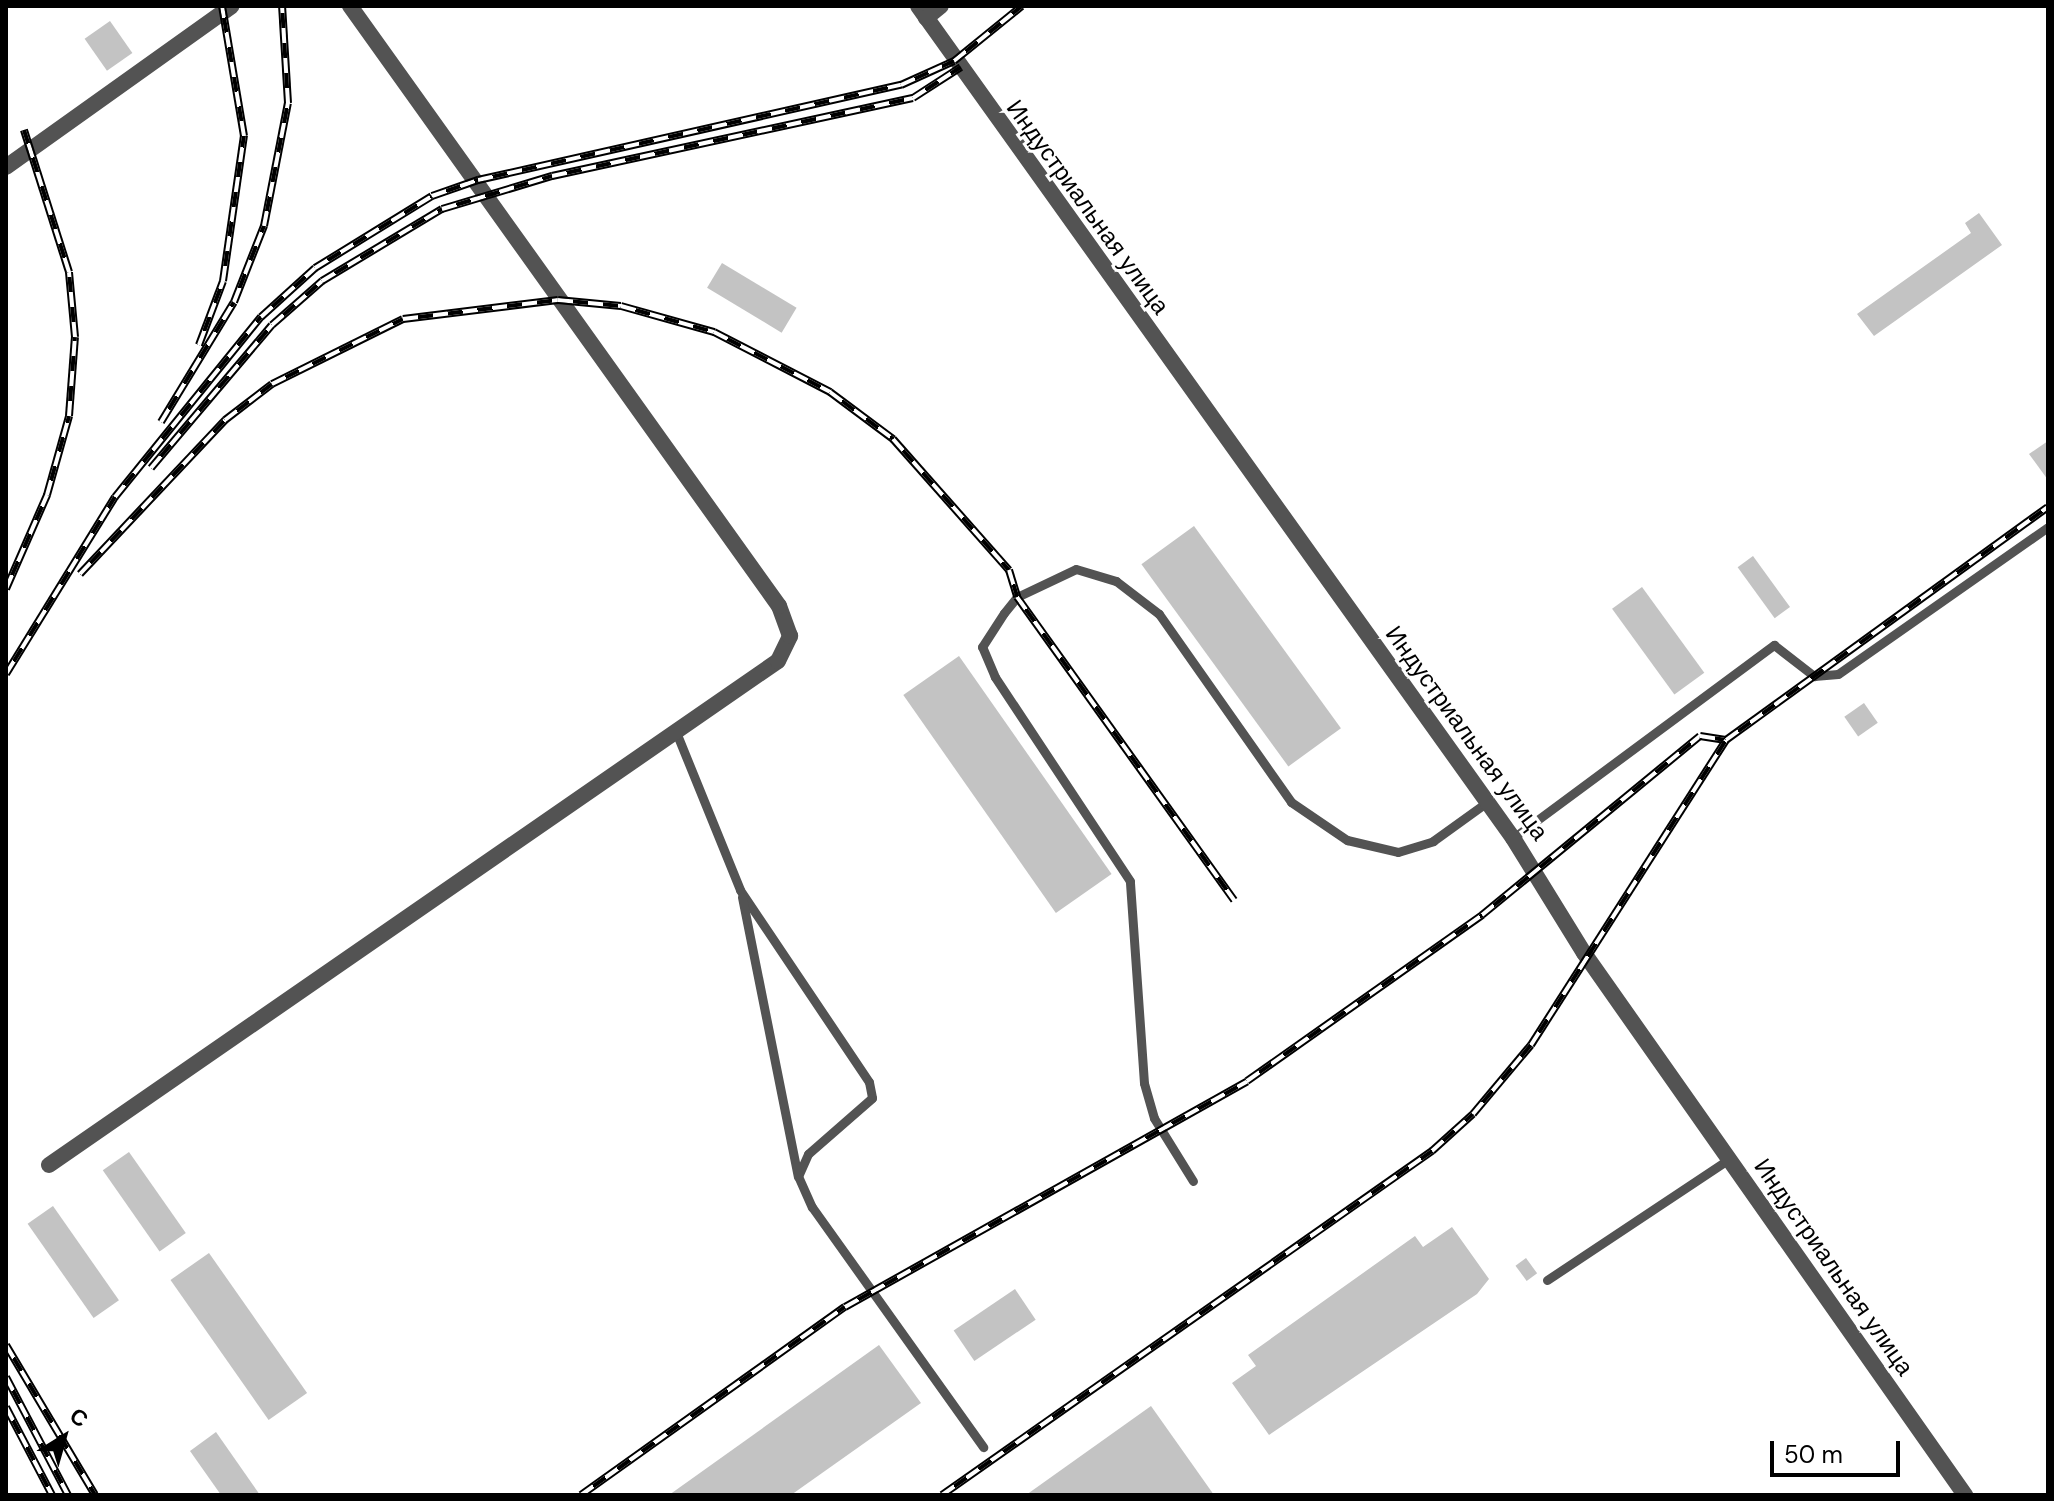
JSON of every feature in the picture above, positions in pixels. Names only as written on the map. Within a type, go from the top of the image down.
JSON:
[{"type":"street","points":[[6,167],[232,6]]},
{"type":"street","points":[[49,1165],[778,661],[790,636],[779,606],[350,6]]},
{"type":"street","points":[[922,12],[941,6]]},
{"type":"street","name":"Индустриальная улица","points":[[922,12],[1513,838],[1584,953],[1965,1495]]},
{"type":"lane","points":[[1513,838],[1774,645],[1814,676],[1838,674],[2048,527]]},
{"type":"lane","points":[[1193,1181],[1154,1118],[1144,1083],[1130,881],[995,677],[982,647],[1004,613],[1017,597],[1076,569],[1116,581],[1159,614],[1291,802],[1347,840],[1398,852],[1433,841],[1487,802]]},
{"type":"lane","points":[[676,732],[740,890],[798,1176],[827,1230],[983,1447]]},
{"type":"lane","points":[[740,890],[869,1082],[872,1098],[808,1154],[798,1176]]},
{"type":"lane","points":[[1547,1280],[1729,1159]]},
{"type":"building","points":[[110,21],[132,53],[107,71],[85,39]]},
{"type":"building","points":[[1979,213],[2002,245],[1874,336],[1857,314],[1971,233],[1965,223]]},
{"type":"building","points":[[722,263],[797,308],[782,333],[707,288]]},
{"type":"building","points":[[2048,441],[2048,480],[2029,454]]},
{"type":"building","points":[[1194,526],[1341,728],[1288,766],[1141,564]]},
{"type":"building","points":[[1753,556],[1790,607],[1775,618],[1738,567]]},
{"type":"building","points":[[1642,587],[1704,673],[1674,695],[1612,609]]},
{"type":"building","points":[[959,656],[1112,874],[1056,913],[903,695]]},
{"type":"building","points":[[1864,703],[1878,723],[1858,736],[1844,717]]},
{"type":"building","points":[[129,1152],[186,1233],[160,1251],[103,1170]]},
{"type":"building","points":[[53,1206],[119,1300],[94,1318],[28,1224]]},
{"type":"building","points":[[1452,1227],[1489,1279],[1477,1294],[1269,1435],[1232,1383],[1256,1366],[1248,1355],[1415,1236],[1423,1247]]},
{"type":"building","points":[[209,1253],[307,1393],[269,1420],[170,1280]]},
{"type":"building","points":[[1526,1258],[1537,1273],[1527,1281],[1515,1266]]},
{"type":"building","points":[[1015,1289],[1036,1320],[974,1361],[954,1330]]},
{"type":"building","points":[[879,1345],[921,1403],[791,1495],[669,1495]]},
{"type":"building","points":[[1151,1406],[1214,1495],[1026,1495]]},
{"type":"building","points":[[216,1432],[260,1495],[221,1495],[190,1451]]},
{"type":"railway","points":[[199,345],[223,281],[244,136],[222,6]]},
{"type":"railway","points":[[161,422],[234,302],[264,226],[288,103],[282,6]]},
{"type":"railway","points":[[6,674],[115,497],[261,317],[315,268],[432,196],[478,180],[901,85],[954,61],[1022,6]]},
{"type":"railway","points":[[151,468],[272,325],[322,281],[442,209],[552,176],[913,98],[961,67]]},
{"type":"railway","points":[[6,589],[47,495],[69,416],[75,337],[69,272],[24,130]]},
{"type":"railway","points":[[80,574],[225,420],[272,384],[403,319],[558,300],[621,306],[714,332],[830,392],[893,439],[1009,570],[1017,597],[1234,900]]},
{"type":"railway","points":[[581,1495],[845,1307],[1247,1081],[1482,915],[1700,736],[1726,740],[2048,507]]},
{"type":"railway","points":[[942,1495],[1432,1151],[1473,1114],[1531,1045],[1726,740]]},
{"type":"railway","points":[[6,1345],[95,1495]]},
{"type":"railway","points":[[6,1377],[68,1495]]},
{"type":"railway","points":[[6,1407],[52,1495]]}]
